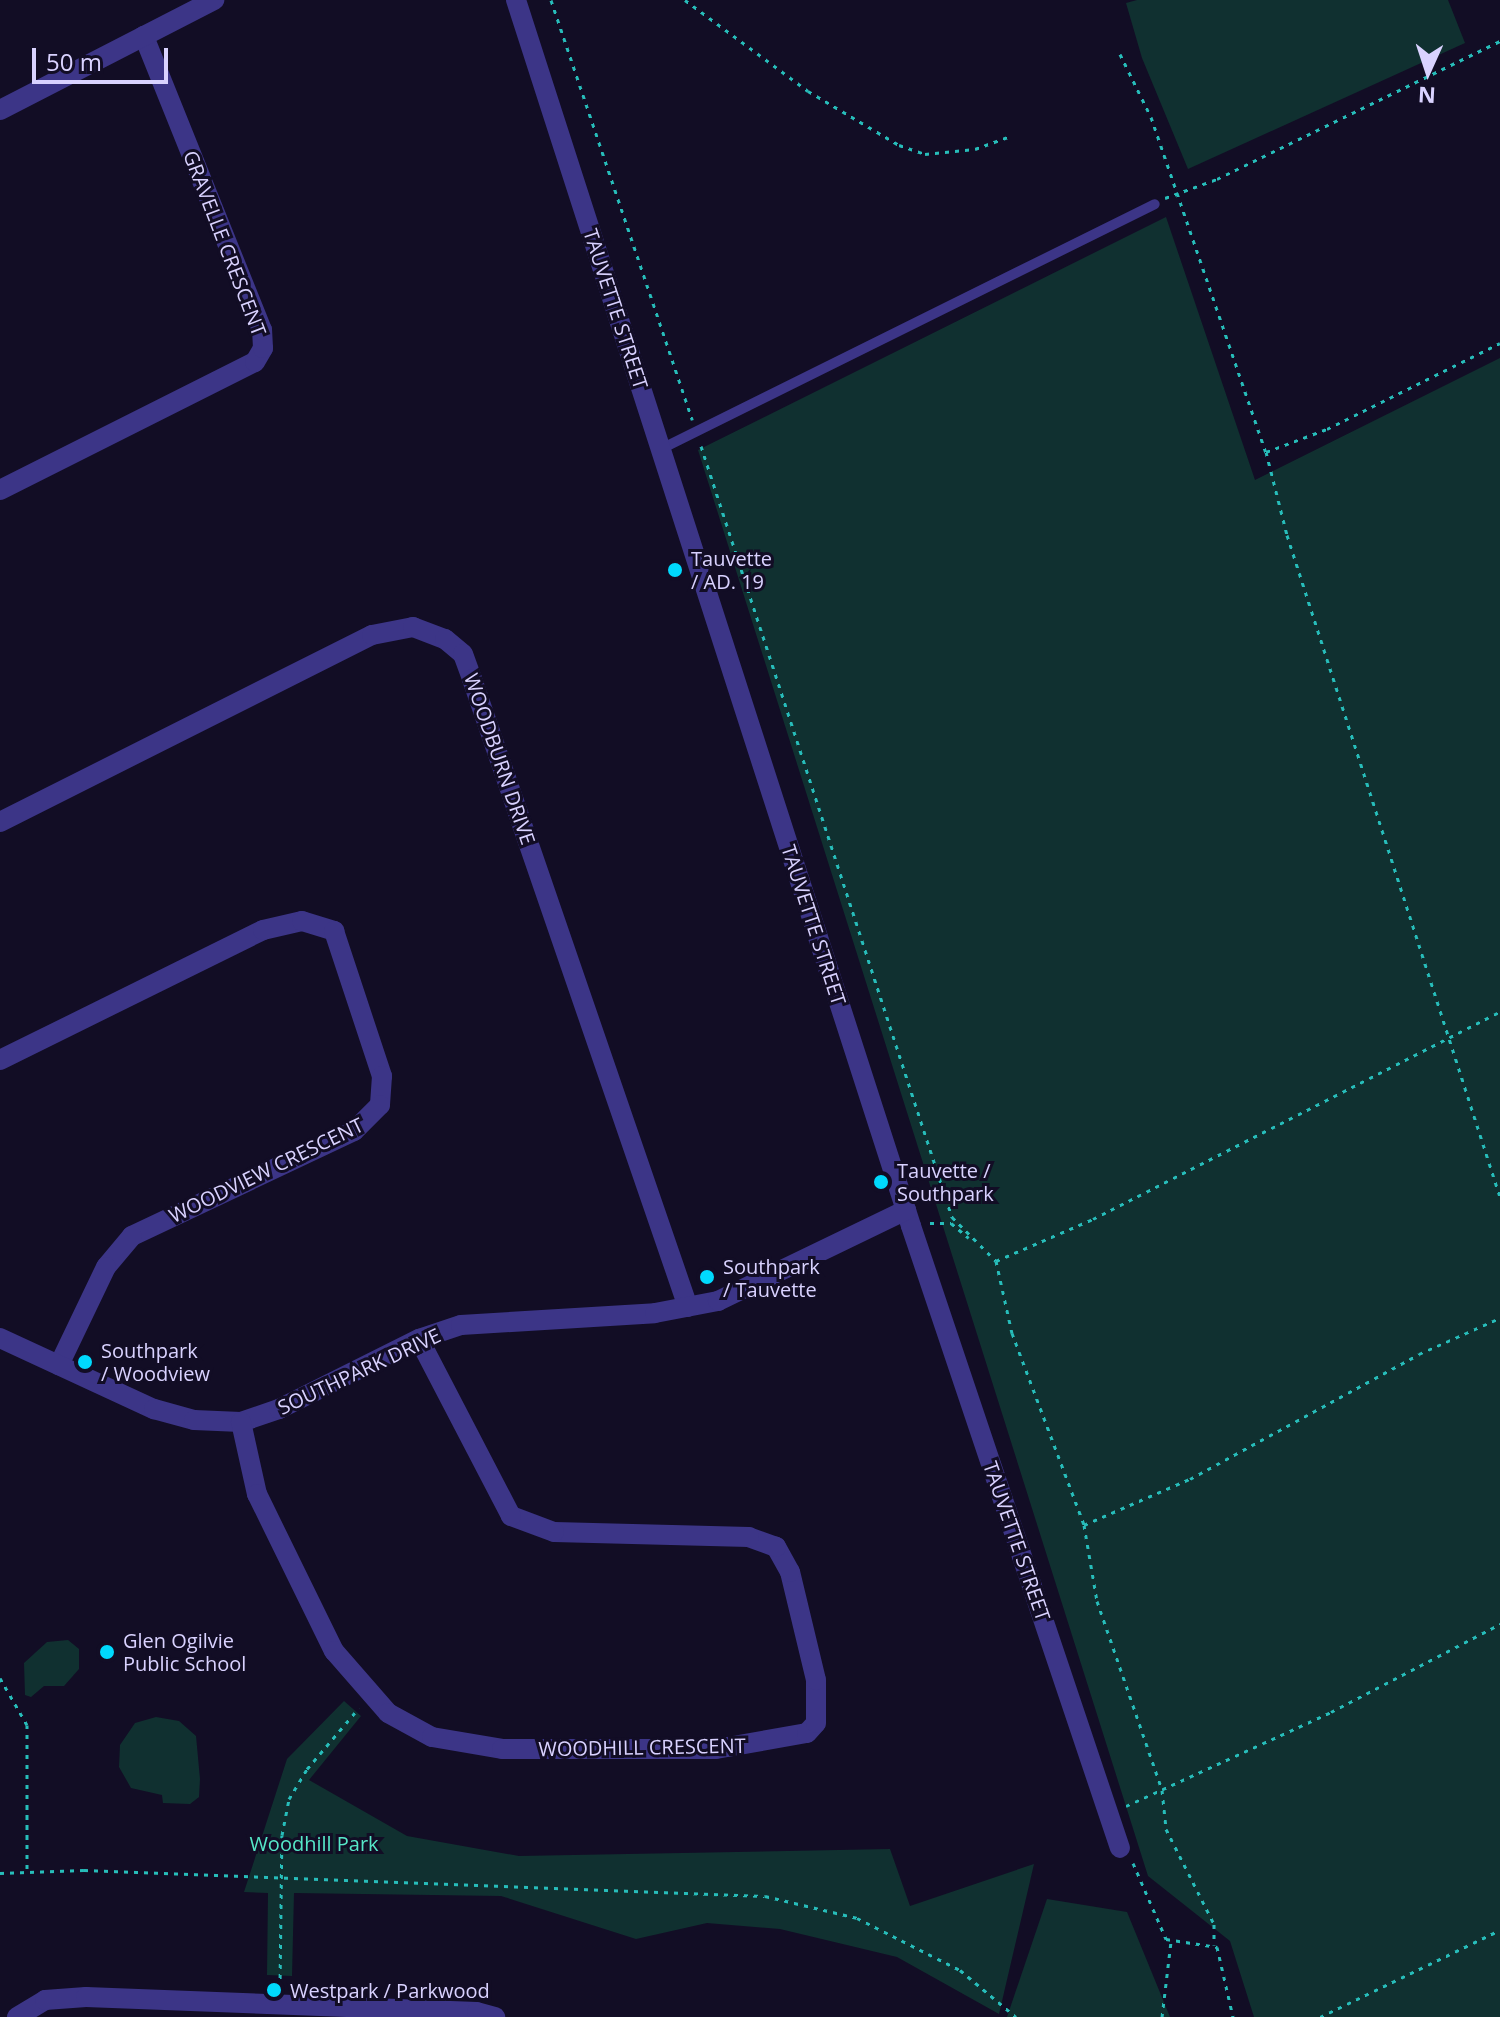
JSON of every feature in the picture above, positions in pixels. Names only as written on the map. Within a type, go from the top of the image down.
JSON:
[{"type":"street","points":[[0,110],[214,0]]},
{"type":"street","name":"TAUVETTE STREET","points":[[516,0],[909,1218],[1120,1848]]},
{"type":"street","name":"GRAVELLE CRESCENT","points":[[0,490],[255,362],[263,348],[262,330],[144,36]]},
{"type":"street","name":"WOODBURN DRIVE","points":[[0,822],[372,635],[413,627],[445,639],[463,654],[688,1307]]},
{"type":"street","name":"WOODVIEW CRESCENT","points":[[0,1060],[263,930],[302,921],[334,931],[382,1076],[380,1105],[354,1131],[132,1236],[106,1267],[59,1365]]},
{"type":"street","name":"SOUTHPARK DRIVE","points":[[0,1338],[154,1409],[194,1420],[241,1422],[279,1409],[419,1339],[461,1325],[688,1307],[718,1301],[909,1218]]},
{"type":"street","name":"WOODHILL CRESCENT","points":[[241,1422],[257,1494],[334,1651],[369,1697],[432,1737],[502,1749],[716,1749],[807,1733],[816,1723],[816,1680],[790,1572],[776,1547],[749,1537],[554,1532],[511,1516],[419,1339]]},
{"type":"street","points":[[17,2017],[45,2000],[86,1997],[218,2011],[279,2007],[495,2017]]},
{"type":"lane","points":[[661,449],[1155,204]]},
{"type":"path","points":[[551,0],[696,431],[952,1217],[996,1261],[1012,1333],[1084,1525],[1097,1601],[1162,1790],[1166,1829],[1214,1924],[1214,1945],[1222,1955],[1233,2017]]},
{"type":"path","points":[[685,0],[808,91],[899,145],[925,154],[975,149],[1008,137]]},
{"type":"path","points":[[1155,204],[1176,191],[1217,179],[1500,41]]},
{"type":"path","points":[[1120,54],[1151,117],[1266,452],[1287,535],[1500,1197]]},
{"type":"path","points":[[1266,452],[1327,429],[1500,343]]},
{"type":"path","points":[[996,1261],[1093,1219],[1500,1012]]},
{"type":"path","points":[[909,1218],[951,1223],[996,1261]]},
{"type":"path","points":[[1084,1525],[1190,1479],[1419,1354],[1500,1318]]},
{"type":"path","points":[[1108,1814],[1331,1712],[1500,1624]]},
{"type":"path","points":[[0,1678],[27,1725],[27,1872]]},
{"type":"path","points":[[279,2007],[281,1880],[289,1799],[307,1769],[369,1697]]},
{"type":"path","points":[[1120,1848],[1138,1869],[1160,1931],[1171,1941],[1214,1945]]},
{"type":"path","points":[[0,1873],[281,1880],[793,1901],[857,1918],[960,1970],[1016,2017]]},
{"type":"path","points":[[1320,2017],[1500,1930]]},
{"type":"path","points":[[1162,2017],[1171,1941]]},
{"type":"green space","points":[[1137,0],[1448,0],[1465,43],[1188,169],[1142,58],[1126,3]]},
{"type":"green space","points":[[1166,217],[1255,480],[1500,358],[1500,2017],[1254,2017],[1230,1941],[1148,1876],[698,450]]},
{"type":"green space","points":[[68,1640],[79,1649],[79,1669],[64,1686],[44,1686],[31,1697],[25,1695],[24,1663],[47,1642]]},
{"type":"green space","name":"Woodhill Park","points":[[344,1701],[361,1716],[309,1780],[407,1836],[519,1856],[890,1849],[910,1906],[1034,1864],[999,2014],[897,1957],[780,1929],[707,1923],[636,1939],[501,1896],[294,1893],[292,1976],[267,1975],[268,1893],[244,1892],[287,1759]]},
{"type":"green space","points":[[156,1717],[179,1721],[196,1736],[199,1797],[190,1804],[163,1803],[162,1795],[131,1788],[119,1767],[120,1745],[135,1723]]},
{"type":"green space","points":[[1047,1899],[1127,1912],[1170,2017],[1007,2017]]},
{"type":"place","name":"Tauvette / AD. 19","points":[[675,570]]},
{"type":"place","name":"Tauvette / Southpark","points":[[881,1182]]},
{"type":"place","name":"Southpark / Tauvette","points":[[707,1277]]},
{"type":"place","name":"Southpark / Woodview","points":[[85,1362]]},
{"type":"place","name":"Glen Ogilvie Public School","points":[[107,1652]]},
{"type":"place","name":"Westpark / Parkwood","points":[[274,1990]]}]
